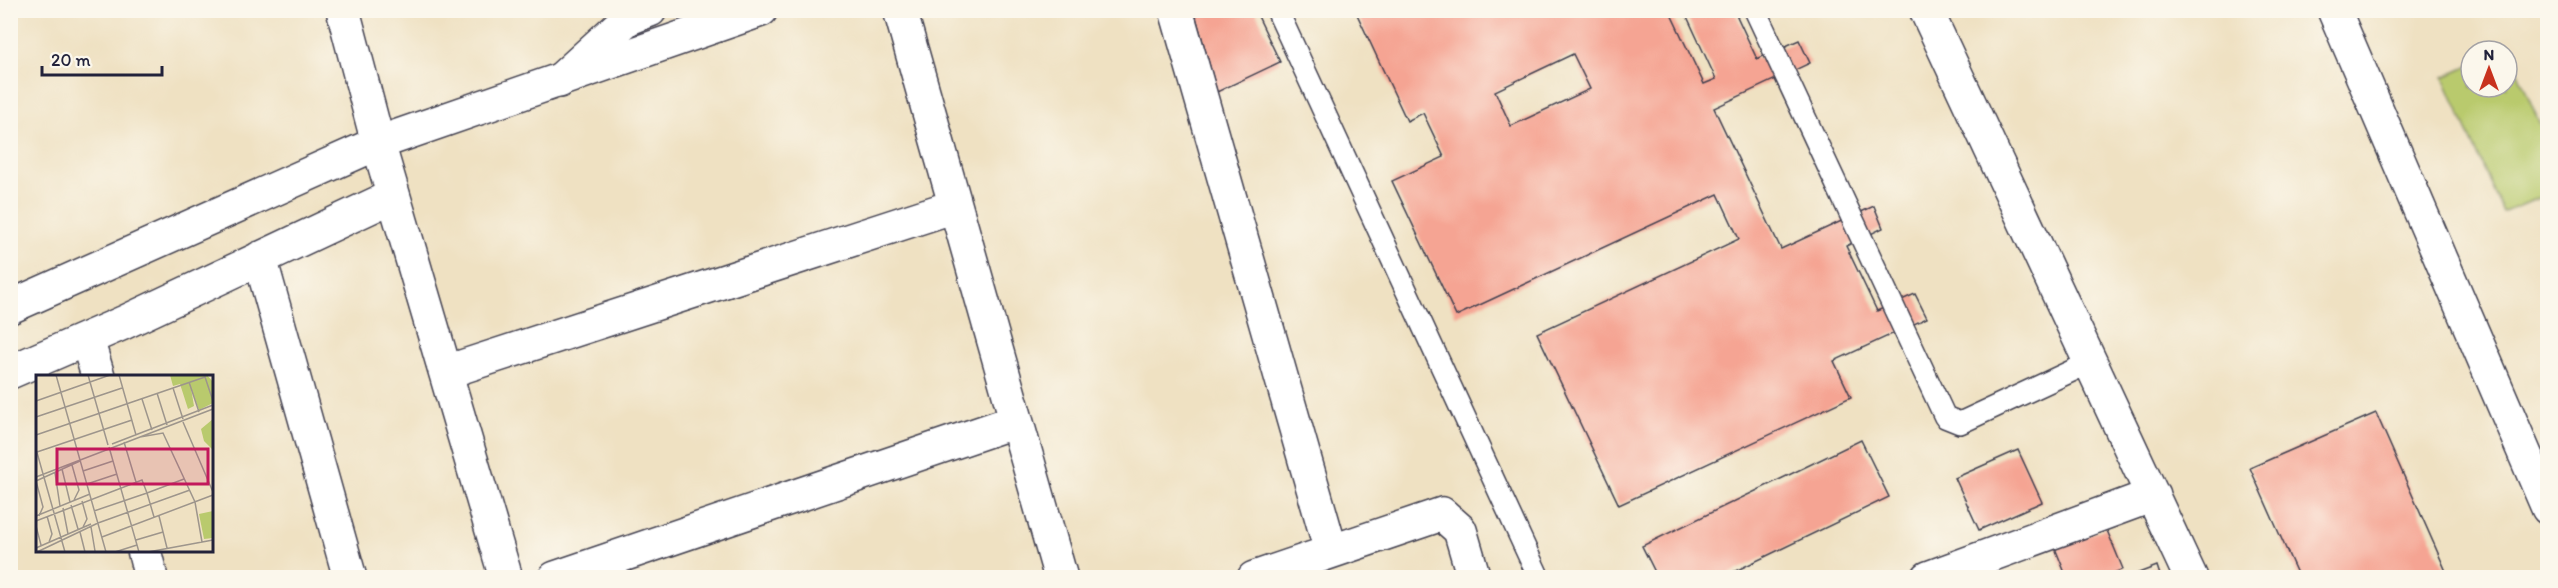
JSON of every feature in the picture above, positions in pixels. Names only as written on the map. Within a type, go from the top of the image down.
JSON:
[{"type":"street","points":[[343,10],[393,196],[506,578]]},
{"type":"street","points":[[559,81],[627,19],[650,10]]},
{"type":"street","points":[[10,307],[378,143],[761,10]]},
{"type":"street","points":[[900,10],[1061,578]]},
{"type":"street","points":[[1176,10],[1331,551]]},
{"type":"street","points":[[1926,10],[2191,578]]},
{"type":"street","points":[[2334,10],[2547,508]]},
{"type":"street","points":[[10,372],[87,339],[393,196]]},
{"type":"street","points":[[446,372],[955,206]]},
{"type":"street","points":[[260,258],[350,578]]},
{"type":"street","points":[[87,339],[98,375]]},
{"type":"street","points":[[555,578],[1016,421]]},
{"type":"street","points":[[1928,578],[2153,495]]},
{"type":"street","points":[[1254,578],[1442,514],[1460,530],[1474,578]]},
{"type":"street","points":[[144,552],[151,578]]},
{"type":"lane","points":[[1277,10],[1539,578]]},
{"type":"lane","points":[[1755,10],[1945,417],[1960,423],[2091,362]]},
{"type":"green space","points":[[2459,70],[2459,99],[2519,99],[2519,75],[2547,141],[2548,194],[2503,213],[2444,77]]},
{"type":"building","points":[[1194,10],[1255,10],[1280,62],[1217,92]]},
{"type":"building","points":[[1355,10],[1669,10],[1704,84],[1716,79],[1684,10],[1734,10],[1757,59],[1799,40],[1810,63],[1714,108],[1781,249],[1874,206],[1883,228],[1846,246],[1877,311],[1915,294],[1927,318],[1834,361],[1851,397],[1619,505],[1537,333],[1739,239],[1718,194],[1456,316],[1392,181],[1444,157],[1423,113],[1407,121]],"holes":[[[1573,54],[1590,89],[1511,126],[1495,91]]]},
{"type":"building","points":[[2376,413],[2449,578],[2299,578],[2250,468]]},
{"type":"building","points":[[1861,440],[1889,497],[1721,578],[1658,578],[1642,546]]},
{"type":"building","points":[[2018,450],[2042,502],[1979,530],[1955,478]]},
{"type":"building","points":[[2106,528],[2123,569],[2103,578],[2067,578],[2055,548]]},
{"type":"building","points":[[2157,566],[2161,578],[2128,578],[2128,577]]}]
